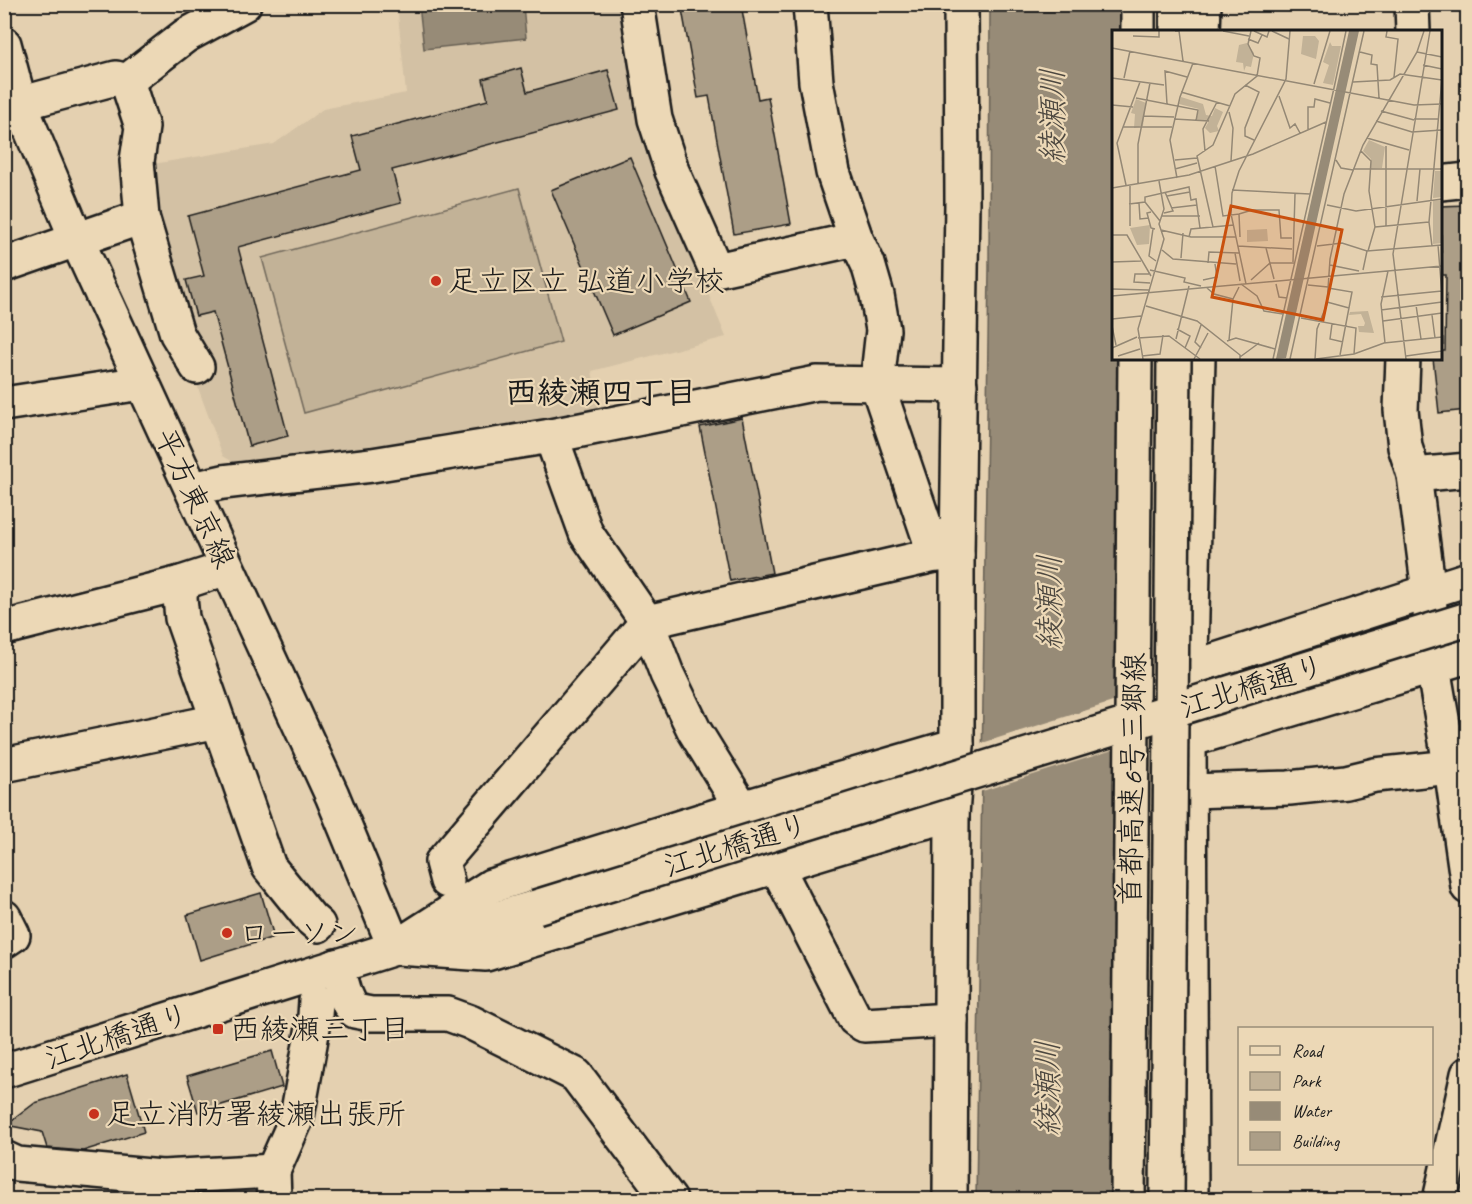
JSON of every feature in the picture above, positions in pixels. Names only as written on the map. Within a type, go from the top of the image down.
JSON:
[{"type":"main road","points":[[127,81],[185,36],[244,4]]},
{"type":"main road","points":[[637,4],[655,119],[672,171],[716,270],[856,240]]},
{"type":"main road","points":[[810,4],[816,82],[833,172],[856,240],[868,264],[877,295],[883,330],[877,384],[946,555]]},
{"type":"main road","points":[[950,1200],[952,815],[957,746],[946,555],[960,385],[961,4]]},
{"type":"main road","points":[[1138,4],[1138,30]]},
{"type":"main road","points":[[1177,4],[1177,30]]},
{"type":"main road","points":[[1203,30],[1204,4]]},
{"type":"main road","points":[[1412,4],[1413,30]]},
{"type":"main road","name":"平方東京線","points":[[4,44],[13,106],[332,795],[395,948]]},
{"type":"main road","points":[[13,106],[116,78],[127,81]]},
{"type":"main road","points":[[127,81],[142,127],[137,161],[142,217],[177,334],[197,368]]},
{"type":"main road","points":[[1442,183],[1467,180]]},
{"type":"main road","points":[[4,265],[142,217]]},
{"type":"main road","name":"首都高速6号三郷線","points":[[1128,1200],[1136,360]]},
{"type":"main road","name":"首都高速6号三郷線","points":[[1167,1200],[1174,360]]},
{"type":"main road","points":[[1191,1200],[1189,740],[1198,360]]},
{"type":"main road","points":[[1403,360],[1401,410],[1405,447],[1414,475],[1429,592],[1433,667],[1457,776],[1467,887]]},
{"type":"main road","points":[[4,404],[142,383]]},
{"type":"main road","points":[[192,489],[223,482],[372,465],[551,436],[818,383],[960,385]]},
{"type":"main road","points":[[551,436],[586,533],[647,622],[667,674],[694,730],[742,808]]},
{"type":"main road","points":[[1414,475],[1467,470]]},
{"type":"main road","points":[[447,881],[441,862],[647,622],[946,555]]},
{"type":"main road","points":[[4,628],[181,583],[227,568]]},
{"type":"main road","points":[[1191,668],[1467,579]]},
{"type":"main road","points":[[181,583],[182,618],[269,867],[311,919],[318,924]]},
{"type":"main road","name":"江北橋通り","points":[[4,1071],[336,966],[536,907],[1467,619]]},
{"type":"main road","points":[[1189,740],[1467,656]]},
{"type":"main road","points":[[4,765],[218,721]]},
{"type":"main road","points":[[395,948],[491,886],[742,808],[957,746]]},
{"type":"main road","points":[[890,765],[918,776],[925,791],[920,818],[908,826]]},
{"type":"main road","points":[[1190,791],[1289,788],[1346,782],[1374,775],[1457,776]]},
{"type":"main road","points":[[395,948],[486,954],[776,865],[952,815]]},
{"type":"main road","points":[[776,865],[855,1019],[864,1025],[951,1020]]},
{"type":"main road","points":[[4,917],[13,936],[4,941]]},
{"type":"main road","points":[[336,966],[344,993],[355,1011],[371,1014],[448,1014],[470,1022],[576,1075],[670,1200]]},
{"type":"main road","points":[[4,1158],[17,1164],[273,1186],[297,1117],[316,1001]]},
{"type":"main road","points":[[1440,1200],[1467,1074]]},
{"type":"shaded area","name":"足立区立 弘道小学校","points":[[397,5],[626,5],[639,126],[726,337],[592,371],[600,411],[247,470],[223,456],[193,374],[147,165],[274,144],[323,109],[406,93]]},
{"type":"green space","points":[[519,188],[561,342],[304,413],[262,258]]},
{"type":"water","points":[[419,5],[523,5],[526,38],[424,49]]},
{"type":"water","name":"綾瀬川","points":[[990,5],[1122,5],[1122,30],[1112,30],[1112,360],[1119,360],[1112,1199],[976,1200],[989,270]]},
{"type":"pier","points":[[1119,700],[1119,748],[979,792],[979,744]]},
{"type":"building","points":[[681,4],[741,4],[758,99],[768,97],[791,224],[734,234],[709,96],[698,98]]},
{"type":"building","points":[[521,68],[527,92],[608,70],[619,110],[392,170],[401,203],[238,247],[288,436],[249,446],[213,312],[196,316],[186,280],[204,276],[188,216],[361,170],[352,136],[488,100],[483,79]]},
{"type":"building","points":[[630,157],[691,302],[613,335],[551,190]]},
{"type":"building","points":[[1467,205],[1467,410],[1439,413],[1433,360],[1442,360],[1442,351],[1445,351],[1446,275],[1442,275],[1442,206]]},
{"type":"building","points":[[742,418],[772,573],[730,581],[700,427]]},
{"type":"building","points":[[261,893],[274,937],[200,960],[187,915]]},
{"type":"building","points":[[272,1051],[282,1087],[198,1112],[187,1076]]},
{"type":"building","points":[[127,1074],[144,1132],[83,1151],[47,1148],[42,1132],[6,1125],[35,1103]]},
{"type":"place","name":"足立区立 弘道小学校","points":[[436,281]]},
{"type":"place","name":"ローソン","points":[[227,933]]},
{"type":"place","name":"西綾瀬三丁目","points":[[218,1029]]},
{"type":"place","name":"足立消防署綾瀬出張所","points":[[94,1114]]},
{"type":"district","name":"西綾瀬四丁目","points":[[601,392]]}]
